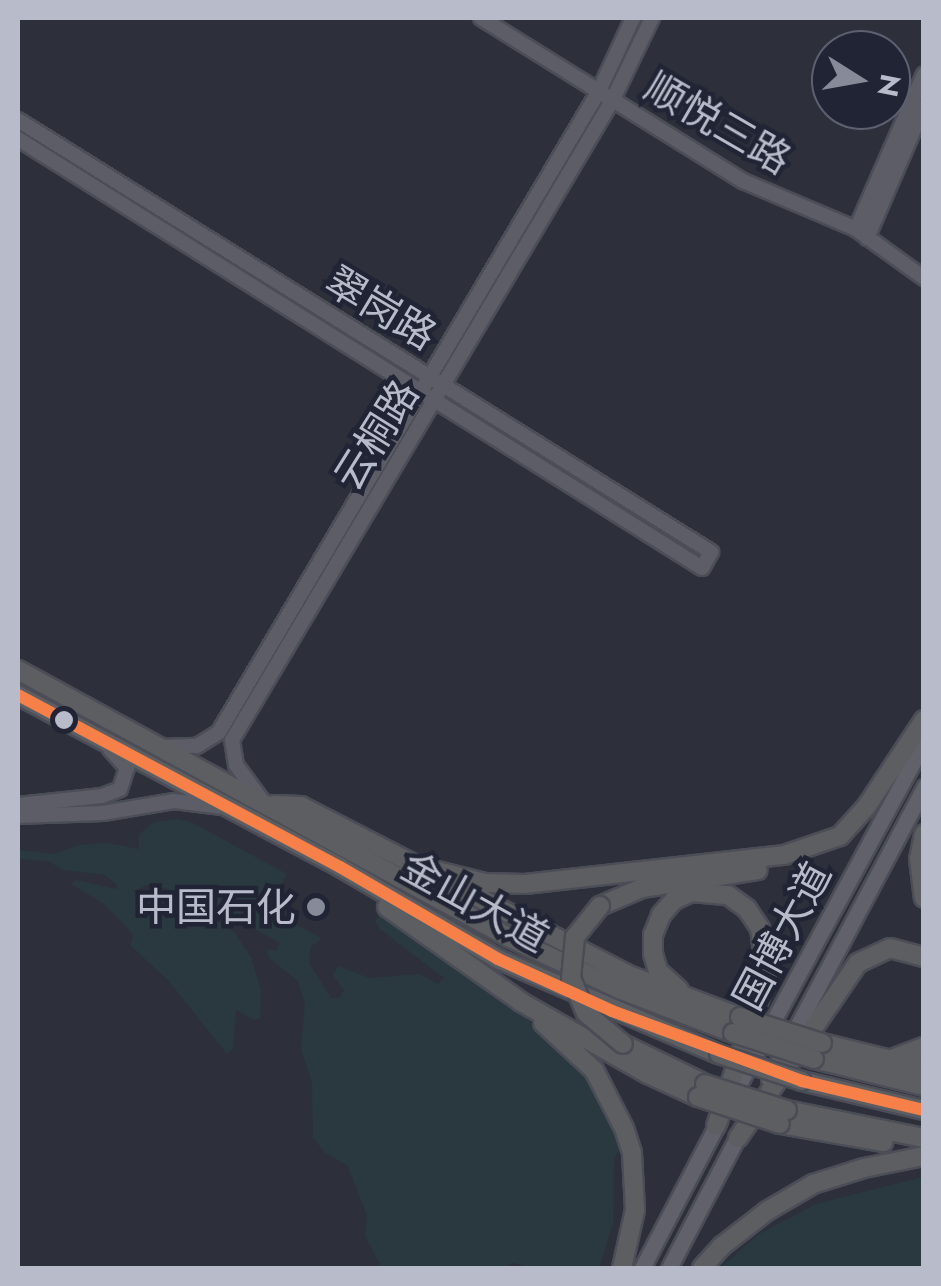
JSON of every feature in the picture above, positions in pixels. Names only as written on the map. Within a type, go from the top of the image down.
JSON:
[{"type":"highway","name":"金山大道","points":[[18,670],[510,938],[619,989],[736,1025]]},
{"type":"highway","name":"金山大道","points":[[18,696],[314,854],[498,959],[719,1054],[802,1081],[924,1110]]},
{"type":"highway","points":[[702,1090],[623,1044],[586,1013],[570,978],[575,938],[600,906],[642,888],[787,865],[840,836],[866,806],[924,720]]},
{"type":"highway","points":[[266,804],[301,806],[518,922],[626,974],[692,1000],[736,1025],[924,1086]]},
{"type":"highway","points":[[923,893],[924,834]]},
{"type":"highway","points":[[421,867],[484,883],[525,884],[784,855],[840,836]]},
{"type":"highway","points":[[314,854],[521,1002],[594,1070],[624,1128],[632,1153],[636,1210],[622,1268]]},
{"type":"highway","points":[[692,1000],[658,971],[653,935],[674,900],[710,890],[728,895],[747,909],[760,928],[766,952],[760,1005],[716,1126]]},
{"type":"highway","points":[[738,1138],[844,978],[871,954],[890,948],[924,956]]},
{"type":"highway","points":[[521,1002],[702,1090],[784,1117],[883,1142]]},
{"type":"highway","points":[[889,1060],[924,1046]]},
{"type":"highway","points":[[818,1051],[924,1068]]},
{"type":"highway","points":[[784,1117],[924,1138]]},
{"type":"highway","points":[[702,1268],[752,1223],[814,1184],[864,1168],[924,1156]]},
{"type":"main road","name":"顺悦三路","points":[[481,18],[743,181],[861,233],[924,278]]},
{"type":"main road","points":[[606,95],[633,18]]},
{"type":"main road","points":[[606,95],[652,18]]},
{"type":"main road","points":[[861,233],[924,74]]},
{"type":"main road","name":"云桐路","points":[[156,747],[197,746],[219,732],[429,396],[606,95]]},
{"type":"main road","points":[[861,233],[924,106]]},
{"type":"main road","name":"翠岗路","points":[[18,120],[712,552],[702,568],[18,139]]},
{"type":"main road","name":"云桐路","points":[[266,804],[236,765],[232,740],[429,396]]},
{"type":"main road","name":"国博大道","points":[[642,1268],[924,742]]},
{"type":"main road","points":[[18,805],[102,796],[120,788],[127,768],[106,745]]},
{"type":"main road","name":"国博大道","points":[[669,1268],[924,788]]},
{"type":"main road","points":[[18,816],[103,813],[174,801],[220,806]]},
{"type":"shaded area","points":[[155,822],[191,822],[287,874],[267,908],[322,939],[311,946],[309,963],[331,998],[340,998],[344,990],[333,975],[338,966],[369,978],[419,974],[438,984],[444,978],[380,929],[375,922],[380,914],[516,1009],[580,1067],[612,1117],[621,1145],[614,1160],[613,1223],[599,1268],[535,1268],[512,1263],[501,1268],[382,1268],[365,1236],[367,1216],[348,1166],[324,1152],[313,1137],[312,1082],[301,1049],[305,1004],[298,981],[269,958],[267,949],[276,951],[280,943],[200,899],[150,884],[133,891],[202,910],[234,932],[251,957],[261,991],[260,1018],[255,1020],[236,1010],[233,1048],[227,1054],[169,981],[130,945],[133,935],[127,927],[103,903],[71,884],[76,880],[116,889],[117,884],[105,875],[64,870],[48,861],[18,859],[18,850],[55,854],[79,845],[107,843],[139,849],[139,834]]},
{"type":"shaded area","points":[[923,1177],[923,1268],[720,1268],[759,1234],[816,1204]]},
{"type":"transit line","points":[[18,695],[340,867],[498,959],[612,1011],[802,1081],[924,1110]]},
{"type":"place","name":"中国石化","points":[[316,907]]}]
